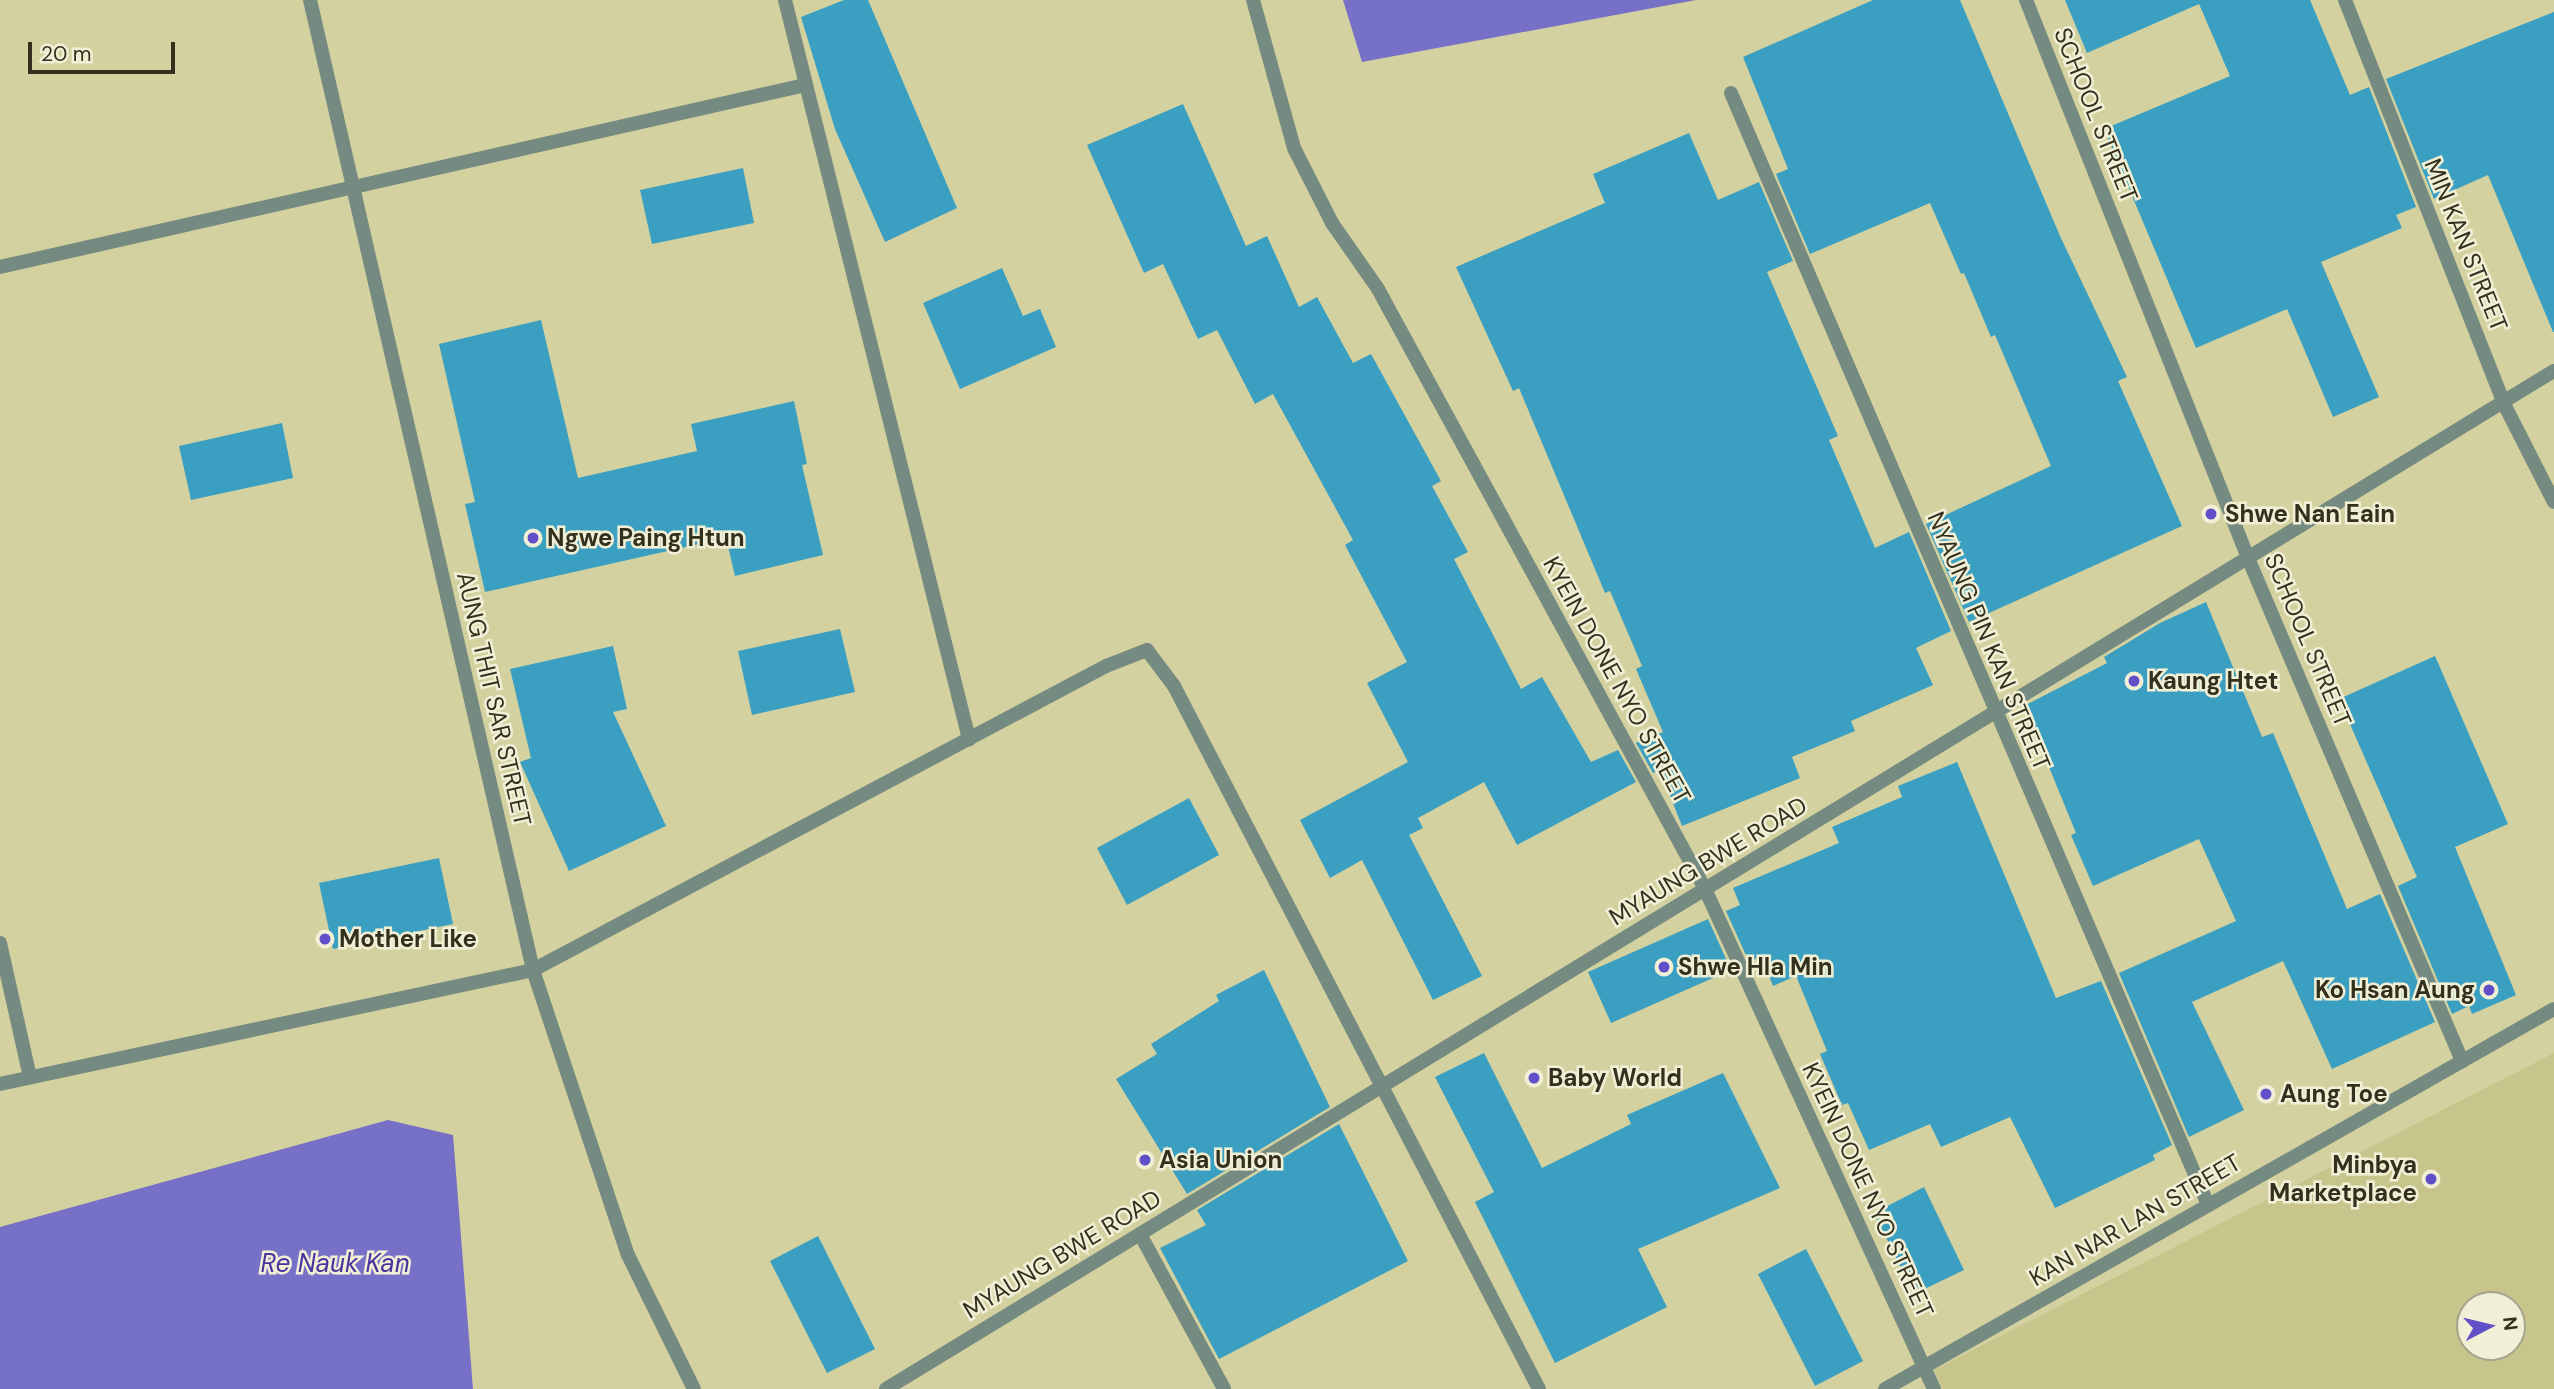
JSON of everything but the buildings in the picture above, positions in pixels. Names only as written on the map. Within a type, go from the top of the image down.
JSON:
[{"type":"street","name":"AUNG THIT SAR STREET","points":[[310,0],[533,970],[628,1255],[694,1389]]},
{"type":"street","points":[[785,0],[804,85],[969,738]]},
{"type":"street","name":"KYEIN DONE NYO STREET","points":[[1253,0],[1294,148],[1332,223],[1378,289],[1705,889],[1934,1389]]},
{"type":"street","name":"SCHOOL STREET","points":[[2026,0],[2248,558],[2462,1060]]},
{"type":"street","name":"MIN KAN STREET","points":[[2345,0],[2503,402],[2554,502]]},
{"type":"street","points":[[0,267],[804,85]]},
{"type":"street","name":"NYAUNG PIN KAN STREET","points":[[1731,93],[2208,1205]]},
{"type":"street","name":"MYAUNG BWE ROAD","points":[[886,1389],[2554,371]]},
{"type":"street","points":[[0,1084],[533,970],[1106,666],[1147,650],[1174,686],[1385,1084],[1539,1389]]},
{"type":"street","points":[[0,943],[30,1077]]},
{"type":"street","name":"KAN NAR LAN STREET","points":[[1885,1389],[2554,1009]]},
{"type":"street","points":[[1140,1234],[1224,1389]]},
{"type":"shaded area","name":"Minbya Marketplace","points":[[2554,1053],[2554,1389],[1943,1389],[1934,1370]]},
{"type":"water","points":[[1343,0],[1696,0],[1362,62]]},
{"type":"water","name":"Re Nauk Kan","points":[[388,1120],[453,1135],[473,1389],[0,1389],[0,1227]]},
{"type":"place","name":"Shwe Nan Eain","points":[[2211,514]]},
{"type":"place","name":"Ngwe Paing Htun","points":[[533,538]]},
{"type":"place","name":"Kaung Htet","points":[[2134,681]]},
{"type":"place","name":"Mother Like","points":[[325,939]]},
{"type":"place","name":"Shwe Hla Min","points":[[1664,967]]},
{"type":"place","name":"Ko Hsan Aung","points":[[2489,990]]},
{"type":"place","name":"Baby World","points":[[1534,1078]]},
{"type":"place","name":"Aung Toe","points":[[2266,1094]]},
{"type":"place","name":"Asia Union","points":[[1145,1160]]},
{"type":"place","name":"Minbya Marketplace","points":[[2431,1179]]}]
